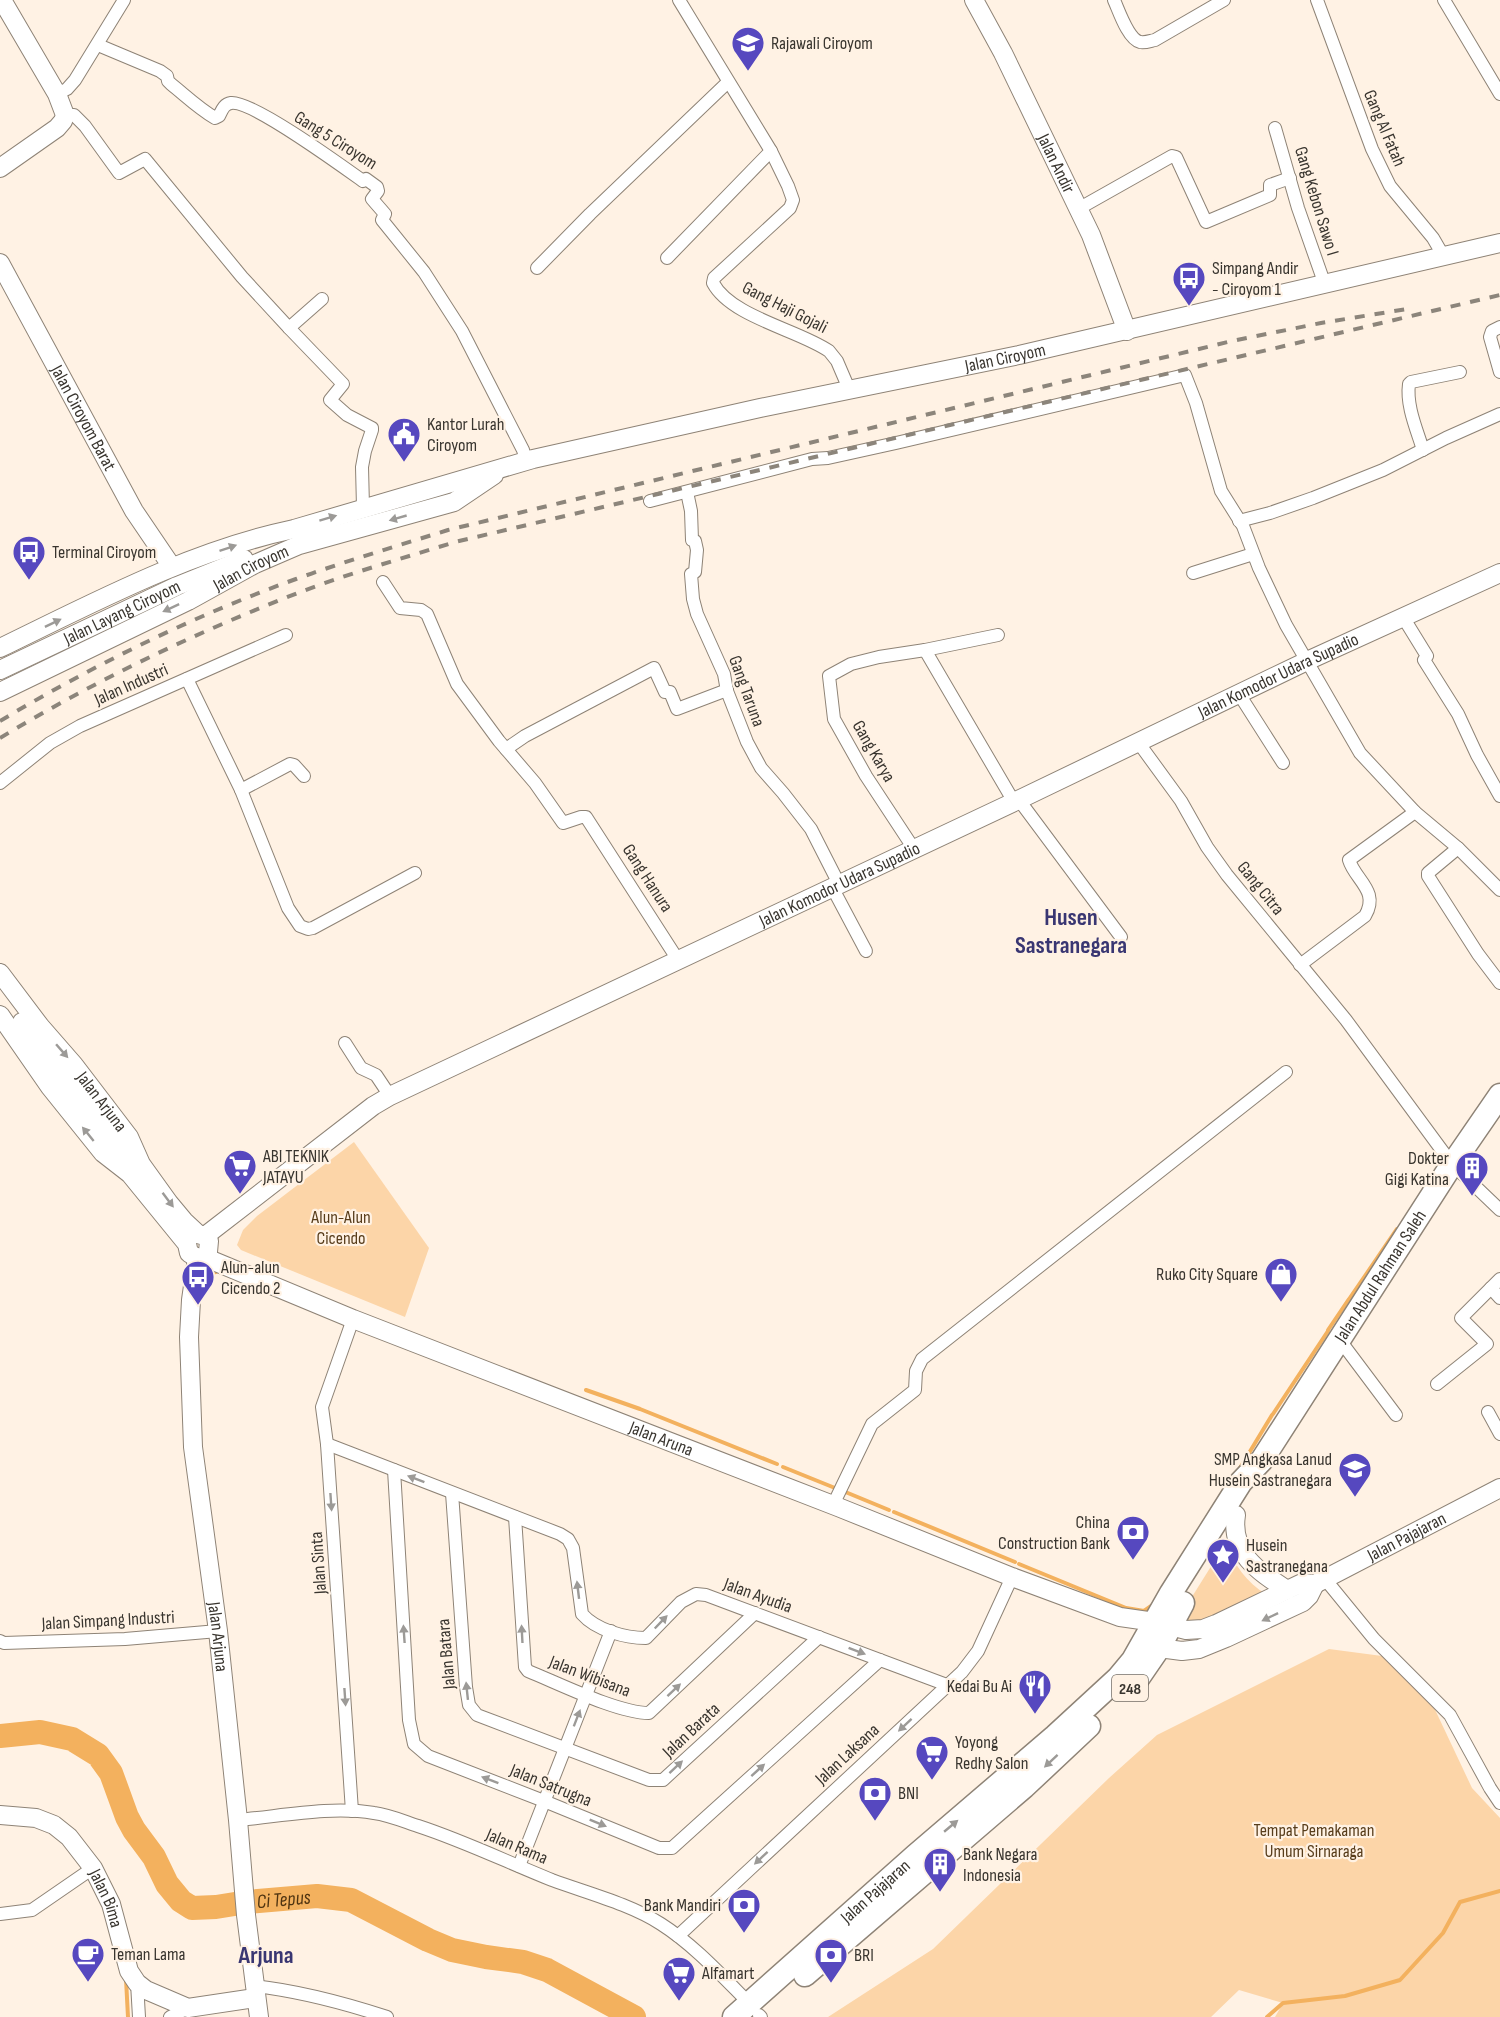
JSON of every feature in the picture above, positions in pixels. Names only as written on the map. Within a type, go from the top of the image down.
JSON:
[{"type":"highway","name":"Jalan Abdul Rahman Saleh","points":[[1156,1635],[1192,1559],[1241,1482],[1262,1460],[1452,1164],[1500,1095]]},
{"type":"highway","name":"Jalan Abdul Rahman Saleh","points":[[1156,1635],[1188,1594],[1253,1488],[1262,1460]]},
{"type":"highway","name":"Jalan Pajajaran","points":[[752,2014],[1024,1787],[1128,1690],[1156,1635]]},
{"type":"street","points":[[0,168],[57,128],[66,115],[57,94],[3,0]]},
{"type":"street","points":[[57,94],[67,89],[75,80],[124,0]]},
{"type":"street","points":[[667,258],[771,151],[679,0]]},
{"type":"street","name":"Jalan Andir","points":[[974,0],[1003,53],[1078,209],[1127,331]]},
{"type":"street","points":[[1114,0],[1131,36],[1138,42],[1145,42],[1155,40],[1224,0]]},
{"type":"street","name":"Gang Al Fatah","points":[[1317,0],[1372,149],[1390,186],[1433,238],[1444,257]]},
{"type":"street","points":[[1444,0],[1500,94]]},
{"type":"street","name":"Gang 5 Ciroyom","points":[[98,45],[160,71],[167,76],[171,84],[194,101],[198,108],[214,118],[219,116],[224,106],[230,103],[239,104],[285,128],[363,181],[366,179],[377,187],[378,190],[371,197],[385,214],[382,220],[424,272],[462,331],[523,450],[517,463]]},
{"type":"street","points":[[537,268],[728,82]]},
{"type":"street","points":[[66,115],[74,115],[85,126],[119,173],[145,159],[182,206],[289,328],[343,384],[330,400],[347,415],[372,428],[362,467],[363,507]]},
{"type":"street","name":"Gang Kebon Sawo I","points":[[1275,128],[1298,208],[1325,285]]},
{"type":"street","name":"Gang Haji Gojali","points":[[771,151],[793,200],[790,208],[714,278],[714,283],[727,298],[746,312],[830,351],[849,389]]},
{"type":"street","points":[[1078,209],[1172,156],[1176,157],[1206,222],[1270,195],[1270,185],[1290,178]]},
{"type":"street","name":"Jalan Ciroyom","points":[[0,692],[188,601],[255,564],[297,537],[363,507],[517,463],[849,389],[1127,331],[1500,243]]},
{"type":"street","name":"Jalan Ciroyom Barat","points":[[0,263],[134,511],[172,567]]},
{"type":"street","points":[[289,328],[322,299]]},
{"type":"street","points":[[1500,327],[1492,331],[1490,337],[1500,372]]},
{"type":"street","points":[[1424,450],[1413,418],[1408,394],[1409,384],[1460,372]]},
{"type":"street","points":[[650,501],[812,459],[828,458],[940,433],[1184,375],[1196,403],[1221,491],[1243,526],[1253,555],[1286,625],[1360,753],[1415,812],[1458,848],[1500,890]]},
{"type":"street","points":[[1239,521],[1313,498],[1383,470],[1500,414]]},
{"type":"street","name":"Jalan Ciroyom","points":[[0,648],[172,567],[270,534],[297,537],[454,502],[517,463]]},
{"type":"street","points":[[446,483],[460,488],[459,497],[454,502]]},
{"type":"street","name":"Gang Taruna","points":[[687,492],[691,512],[692,540],[695,541],[697,550],[695,572],[691,574],[693,599],[697,614],[724,674],[740,727],[761,768],[811,829],[866,951]]},
{"type":"street","name":"Jalan Layang Ciroyom","points":[[0,670],[177,586],[297,537]]},
{"type":"street","points":[[1193,573],[1253,555]]},
{"type":"street","name":"Jalan Komodor Udara Supadio","points":[[198,1246],[373,1106],[390,1096],[1307,661],[1500,573]]},
{"type":"street","points":[[383,582],[400,608],[421,610],[427,614],[457,684],[506,749],[525,736],[654,668],[665,692],[670,692],[677,709],[727,690]]},
{"type":"street","points":[[1403,617],[1427,656],[1424,660],[1458,714],[1500,796]]},
{"type":"street","name":"Jalan Industri","points":[[0,783],[50,744],[80,726],[286,635]]},
{"type":"street","points":[[998,635],[925,650],[1016,801],[1121,937]]},
{"type":"street","name":"Gang Karya","points":[[914,849],[866,776],[834,719],[829,676],[851,664],[925,650]]},
{"type":"street","points":[[187,679],[241,790],[288,908],[300,926],[313,928],[415,873]]},
{"type":"street","points":[[1239,694],[1283,763]]},
{"type":"street","name":"Gang Citra","points":[[1138,742],[1180,801],[1207,847],[1227,875],[1346,1020],[1452,1164],[1500,1210]]},
{"type":"street","name":"Gang Hanura","points":[[506,749],[535,783],[563,823],[586,817],[678,960]]},
{"type":"street","points":[[241,790],[290,764],[294,765],[304,776]]},
{"type":"street","points":[[1300,965],[1365,916],[1369,909],[1367,889],[1349,860],[1415,812]]},
{"type":"street","points":[[1458,848],[1428,873],[1428,876],[1478,954],[1500,983]]},
{"type":"street","name":"Jalan Arjuna","points":[[0,973],[129,1137],[135,1169],[169,1224],[198,1246],[189,1337],[193,1447],[218,1631],[246,1915],[259,2017]]},
{"type":"street","points":[[0,993],[135,1169]]},
{"type":"street","name":"Jalan Arjuna","points":[[0,1015],[50,1087],[103,1153],[135,1169]]},
{"type":"street","points":[[345,1043],[361,1068],[376,1075],[390,1096]]},
{"type":"street","points":[[837,1502],[867,1431],[872,1424],[915,1390],[916,1371],[922,1359],[1286,1072]]},
{"type":"street","name":"Jalan Aruna","points":[[198,1246],[353,1319],[837,1502],[1012,1577],[1120,1617],[1156,1635]]},
{"type":"street","points":[[1437,1384],[1487,1344],[1461,1318],[1497,1288]]},
{"type":"street","name":"Jalan Sinta","points":[[352,1811],[327,1444],[322,1407],[353,1319]]},
{"type":"street","points":[[1339,1339],[1396,1415]]},
{"type":"street","points":[[1488,1412],[1500,1434]]},
{"type":"street","name":"Jalan Ayudia","points":[[327,1444],[568,1539],[573,1548],[582,1614],[588,1622],[610,1631],[635,1638],[646,1638],[681,1602],[696,1594],[706,1595],[947,1685]]},
{"type":"street","name":"Jalan Satrugna","points":[[394,1470],[409,1720],[414,1744],[428,1756],[659,1848],[672,1848],[880,1660]]},
{"type":"street","name":"Jalan Pajajaran","points":[[1156,1635],[1203,1629],[1302,1583],[1320,1581],[1500,1488]]},
{"type":"street","name":"Jalan Batara","points":[[452,1493],[469,1705],[477,1714],[565,1749]]},
{"type":"street","points":[[1236,1515],[1235,1538],[1241,1549],[1266,1576],[1287,1590]]},
{"type":"street","name":"Jalan Wibisana","points":[[515,1517],[525,1667],[528,1671],[586,1695],[636,1713],[649,1713],[755,1613]]},
{"type":"street","name":"Jalan Laksana","points":[[678,1936],[962,1672],[978,1651],[1012,1577]]},
{"type":"street","points":[[1320,1581],[1450,1715],[1500,1803]]},
{"type":"street","name":"Jalan Pajajaran","points":[[1156,1635],[1190,1651],[1212,1645],[1303,1602],[1320,1581]]},
{"type":"street","name":"Jalan Simpang Industri","points":[[0,1641],[4,1643],[125,1639],[218,1631]]},
{"type":"street","points":[[519,1866],[610,1631]]},
{"type":"street","name":"Jalan Barata","points":[[565,1749],[649,1780],[663,1780],[819,1637]]},
{"type":"street","name":"Jalan Rama","points":[[238,1820],[352,1811],[376,1813],[441,1833],[660,1923],[678,1936],[752,2014]]},
{"type":"street","name":"Jalan Bima","points":[[0,1815],[36,1818],[54,1825],[69,1837],[93,1868],[111,1904],[129,1971],[137,1983]]},
{"type":"street","points":[[0,1914],[32,1910],[93,1868]]},
{"type":"street","points":[[137,1983],[146,1990],[188,2008]]},
{"type":"street","points":[[137,1983],[140,2017]]},
{"type":"street","points":[[170,2017],[188,2008],[255,1992],[284,1990],[340,2002],[387,2017]]},
{"type":"green space","name":"Alun-Alun Cicendo","points":[[354,1142],[429,1248],[405,1317],[241,1250],[237,1245],[243,1230],[257,1216]]},
{"type":"green space","points":[[1225,1544],[1242,1572],[1266,1594],[1193,1626],[1185,1620],[1190,1600]]},
{"type":"green space","name":"Tempat Pemakaman Umum Sirnaraga","points":[[1329,1649],[1382,1656],[1430,1699],[1472,1788],[1500,1818],[1500,2017],[1275,2017],[1283,2003],[1239,1990],[1211,2017],[828,2017],[933,1949],[1109,1778],[1157,1735]]},
{"type":"waterway","points":[[1350,1298],[1397,1229]]},
{"type":"waterway","points":[[200,1280],[206,1274],[216,1272]]},
{"type":"waterway","points":[[1328,1330],[1349,1299]]},
{"type":"waterway","points":[[1273,1414],[1328,1331]]},
{"type":"waterway","points":[[586,1390],[777,1464]]},
{"type":"waterway","points":[[1240,1468],[1272,1415]]},
{"type":"waterway","points":[[783,1467],[835,1488]]},
{"type":"waterway","points":[[843,1491],[889,1510]]},
{"type":"waterway","points":[[894,1512],[1015,1562]]},
{"type":"waterway","points":[[1019,1564],[1126,1608],[1144,1611],[1154,1604]]},
{"type":"waterway","name":"Ci Tepus","points":[[0,1736],[40,1732],[72,1739],[98,1755],[111,1773],[127,1817],[154,1857],[167,1884],[181,1901],[192,1908],[317,1896],[351,1900],[452,1950],[523,1962],[547,1970],[634,2017]]},
{"type":"waterway","points":[[1267,2017],[1283,2003],[1345,1996],[1400,1980],[1443,1933],[1460,1902],[1500,1891]]},
{"type":"waterway","points":[[126,1979],[128,2017]]},
{"type":"railway","points":[[0,738],[73,696],[148,658],[264,606],[360,571],[455,542],[1500,295]]},
{"type":"railway","points":[[0,721],[71,680],[182,625],[315,572],[448,530],[1232,341],[1407,309]]},
{"type":"place","name":"Rajawali Ciroyom","points":[[748,72]]},
{"type":"place","name":"Simpang Andir - Ciroyom 1","points":[[1189,307]]},
{"type":"place","name":"Kantor Lurah Ciroyom","points":[[404,463]]},
{"type":"place","name":"Terminal Ciroyom","points":[[29,581]]},
{"type":"place","name":"ABI TEKNIK JATAYU","points":[[240,1195]]},
{"type":"place","name":"Dokter Gigi Katina","points":[[1472,1197]]},
{"type":"place","name":"Ruko City Square","points":[[1281,1303]]},
{"type":"place","name":"Alun-alun Cicendo 2","points":[[198,1306]]},
{"type":"place","name":"SMP Angkasa Lanud Husein Sastranegara","points":[[1355,1498]]},
{"type":"place","name":"China Construction Bank","points":[[1133,1561]]},
{"type":"place","name":"Husein Sastranegana","points":[[1223,1584]]},
{"type":"place","name":"Kedai Bu Ai","points":[[1035,1715]]},
{"type":"place","name":"Yoyong Redhy Salon","points":[[932,1781]]},
{"type":"place","name":"BNI","points":[[875,1822]]},
{"type":"place","name":"Bank Negara Indonesia","points":[[940,1893]]},
{"type":"place","name":"Bank Mandiri","points":[[744,1934]]},
{"type":"place","name":"Teman Lama","points":[[88,1983]]},
{"type":"place","name":"BRI","points":[[831,1984]]},
{"type":"place","name":"Alfamart","points":[[679,2002]]},
{"type":"district","name":"Husen Sastranegara","points":[[1071,931]]},
{"type":"district","name":"Arjuna","points":[[266,1955]]}]
